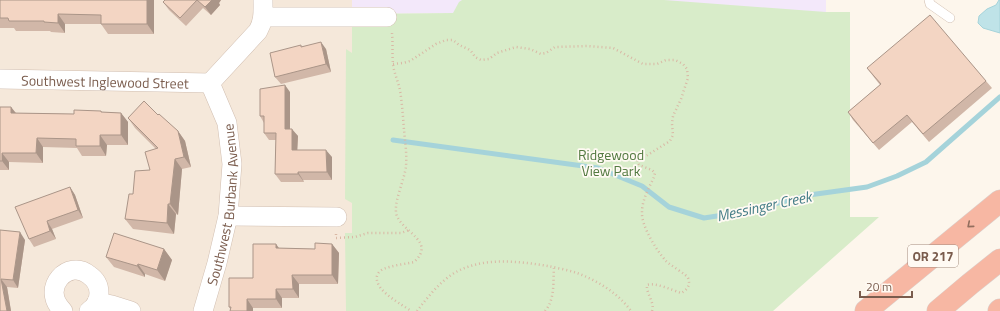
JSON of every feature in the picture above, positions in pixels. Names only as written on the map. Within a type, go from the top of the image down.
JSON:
[{"type":"highway","name":"OR 217","points":[[866,311],[1000,201]]},
{"type":"highway","name":"OR 217","points":[[938,311],[1000,260]]},
{"type":"street","points":[[210,84],[258,31],[262,24],[263,9],[387,17]]},
{"type":"street","name":"Southwest Inglewood Street","points":[[0,79],[210,84]]},
{"type":"street","name":"Southwest Burbank Avenue","points":[[203,311],[217,263],[228,216],[232,164],[227,123],[210,84]]},
{"type":"street","points":[[228,216],[337,217]]},
{"type":"street","points":[[63,311],[58,306],[54,298],[54,289],[57,281],[62,275],[70,271],[79,270],[94,278],[98,285],[99,294],[93,307]]},
{"type":"street","points":[[93,307],[112,305],[131,311]]},
{"type":"lane","points":[[929,0],[930,4],[950,18]]},
{"type":"path","points":[[387,17],[392,34],[393,64],[400,90],[406,155],[406,166],[396,206],[396,215],[421,244],[422,251],[418,259],[414,262],[385,268],[377,276],[377,280],[380,288],[411,311]]},
{"type":"path","points":[[393,64],[410,61],[436,44],[446,40],[453,40],[459,45],[468,49],[475,57],[481,60],[489,59],[497,53],[516,47],[530,49],[541,54],[546,53],[555,47],[587,46],[613,48],[642,64],[657,64],[666,60],[675,60],[683,64],[687,69],[688,78],[673,116],[673,135],[670,141],[646,156],[638,159],[637,162],[639,165],[652,170],[655,173],[643,204],[642,213],[644,224],[659,252],[676,269],[687,276],[689,281],[688,287],[681,293],[656,284],[651,283],[647,285],[646,289],[653,305],[652,311]]},
{"type":"path","points":[[337,217],[336,238],[355,237],[368,233],[401,233],[409,230]]},
{"type":"path","points":[[418,311],[430,294],[444,280],[455,273],[474,265],[509,261],[554,267],[576,273],[606,287],[621,299],[631,311]]},
{"type":"path","points":[[545,311],[551,300],[553,291],[554,267]]},
{"type":"shaded area","points":[[0,0],[352,0],[352,311],[0,311]]},
{"type":"shaded area","points":[[352,0],[826,0],[826,12],[708,11],[352,14]]},
{"type":"green space","name":"Ridgewood View Park","points":[[462,0],[664,0],[826,12],[850,12],[850,217],[879,217],[773,311],[346,311],[345,233],[352,233],[352,203],[345,199],[346,49],[352,53],[352,14],[453,13],[459,2]]},
{"type":"water","points":[[999,0],[1000,33],[983,28],[978,23],[979,16],[987,9],[996,5]]},
{"type":"building","points":[[0,0],[147,0],[147,24],[101,24],[101,15],[58,14],[58,23],[44,21],[9,21],[8,18],[0,18]]},
{"type":"building","points":[[165,0],[197,0],[180,18],[163,2]]},
{"type":"building","points":[[197,0],[212,0],[205,7]]},
{"type":"building","points":[[930,15],[986,81],[923,134],[907,115],[873,143],[848,112],[881,84],[867,68]]},
{"type":"building","points":[[321,42],[326,64],[275,77],[270,53],[301,45],[301,47]]},
{"type":"building","points":[[285,85],[285,129],[292,129],[292,150],[326,150],[327,172],[275,174],[276,133],[264,133],[264,116],[260,116],[260,89]]},
{"type":"building","points":[[144,101],[158,115],[159,114],[178,131],[184,157],[175,159],[170,204],[168,204],[167,223],[125,219],[129,194],[133,194],[135,171],[150,170],[145,152],[158,148],[128,118]]},
{"type":"building","points":[[0,107],[11,107],[11,113],[74,114],[74,110],[121,113],[121,135],[100,135],[100,146],[76,146],[76,139],[37,138],[36,153],[2,153],[2,161],[0,161]]},
{"type":"building","points":[[70,187],[78,210],[47,221],[50,231],[29,239],[15,207]]},
{"type":"building","points":[[0,230],[20,232],[13,280],[1,279],[7,311],[0,311]]},
{"type":"building","points":[[114,233],[164,249],[157,270],[106,257]]},
{"type":"building","points":[[315,243],[332,244],[332,275],[292,275],[293,289],[276,289],[276,299],[247,299],[247,311],[230,311],[229,278],[253,278],[253,244],[276,244],[276,248],[315,249]]},
{"type":"waterway","name":"Messinger Creek","points":[[393,140],[598,168],[642,186],[669,207],[704,218],[743,212],[809,195],[867,187],[897,176],[926,162],[1000,97]]}]
